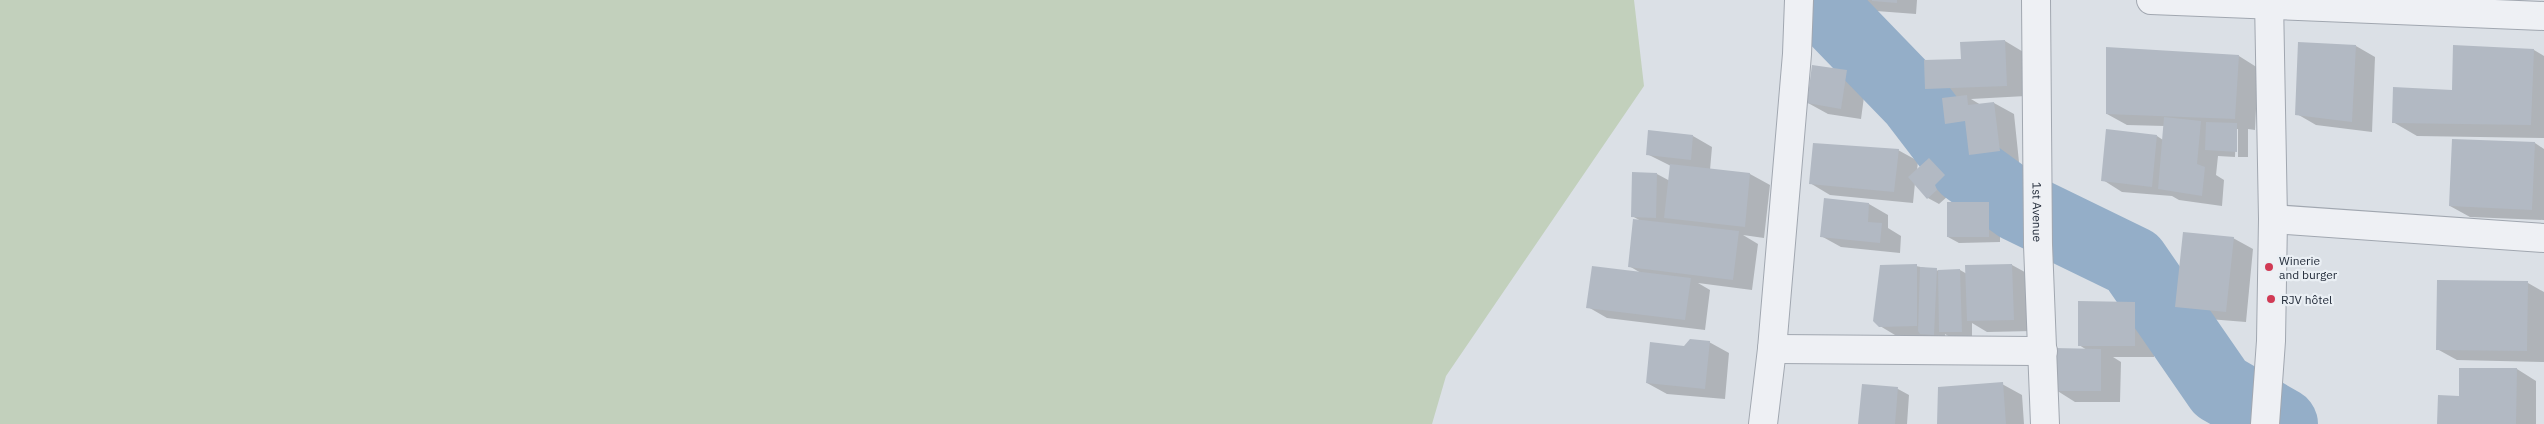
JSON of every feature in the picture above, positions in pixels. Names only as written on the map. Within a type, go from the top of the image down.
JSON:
[{"type":"street","points":[[1763,424],[1772,349],[1796,64],[1799,0]]},
{"type":"street","name":"1st Avenue","points":[[2036,0],[2039,136],[2038,245],[2044,424]]},
{"type":"street","points":[[2151,0],[2269,2],[2544,16]]},
{"type":"street","points":[[2265,424],[2271,341],[2273,219],[2269,2]]},
{"type":"street","points":[[2273,219],[2544,238]]},
{"type":"street","points":[[1772,349],[2043,351]]},
{"type":"green space","points":[[0,0],[1634,0],[1644,86],[1446,376],[1432,424],[0,424]]},
{"type":"building","points":[[1897,0],[1897,3],[1872,1]]},
{"type":"building","points":[[2005,40],[2007,86],[1925,89],[1924,60],[1961,59],[1960,42]]},
{"type":"building","points":[[2298,42],[2356,45],[2352,122],[2295,115]]},
{"type":"building","points":[[2453,45],[2534,49],[2531,125],[2392,123],[2393,87],[2452,90]]},
{"type":"building","points":[[2106,47],[2239,55],[2235,119],[2106,114]]},
{"type":"building","points":[[1812,65],[1847,70],[1841,109],[1807,103]]},
{"type":"building","points":[[1967,95],[1968,105],[1994,102],[2000,151],[1969,155],[1965,121],[1945,124],[1942,98]]},
{"type":"building","points":[[2164,117],[2201,121],[2197,164],[2205,167],[2202,196],[2158,189]]},
{"type":"building","points":[[2206,122],[2237,123],[2237,152],[2205,150]]},
{"type":"building","points":[[2106,129],[2157,135],[2152,187],[2101,181]]},
{"type":"building","points":[[1648,130],[1693,135],[1691,160],[1646,155]]},
{"type":"building","points":[[2452,139],[2535,142],[2532,210],[2449,206]]},
{"type":"building","points":[[1813,143],[1899,149],[1894,192],[1809,184]]},
{"type":"building","points":[[1929,158],[1945,175],[1935,185],[1937,190],[1927,199],[1908,177]]},
{"type":"building","points":[[1670,164],[1750,173],[1745,227],[1664,218]]},
{"type":"building","points":[[1632,172],[1657,173],[1656,218],[1631,217]]},
{"type":"building","points":[[1824,198],[1869,203],[1868,222],[1882,223],[1880,243],[1820,237]]},
{"type":"building","points":[[1947,202],[1989,202],[1989,237],[1947,237]]},
{"type":"building","points":[[1633,219],[1739,231],[1733,280],[1628,267]]},
{"type":"building","points":[[2183,232],[2234,237],[2226,312],[2175,307]]},
{"type":"building","points":[[1917,264],[1917,326],[1879,327],[1873,321],[1880,265]]},
{"type":"building","points":[[2012,264],[2014,320],[1967,321],[1965,265]]},
{"type":"building","points":[[1592,266],[1691,278],[1685,320],[1586,308]]},
{"type":"building","points":[[1920,267],[1937,268],[1934,335],[1920,334],[1918,331]]},
{"type":"building","points":[[1960,269],[1962,332],[1939,332],[1938,270]]},
{"type":"building","points":[[2437,280],[2528,281],[2527,351],[2436,350]]},
{"type":"building","points":[[2078,301],[2135,302],[2135,346],[2078,346]]},
{"type":"building","points":[[1690,339],[1710,341],[1705,389],[1646,383],[1650,342],[1684,346]]},
{"type":"building","points":[[2054,348],[2101,349],[2101,391],[2054,391]]},
{"type":"building","points":[[2459,368],[2517,368],[2516,424],[2437,424],[2438,395],[2459,396]]},
{"type":"building","points":[[2003,382],[2006,424],[1937,424],[1938,387]]},
{"type":"building","points":[[1862,384],[1898,387],[1895,424],[1858,424]]},
{"type":"waterway","points":[[1824,7],[1914,100],[1966,168],[2018,206],[2133,262],[2220,388],[2282,424]]},
{"type":"place","name":"Winerie and burger","points":[[2269,267]]},
{"type":"place","name":"RJV hôtel","points":[[2271,299]]}]
